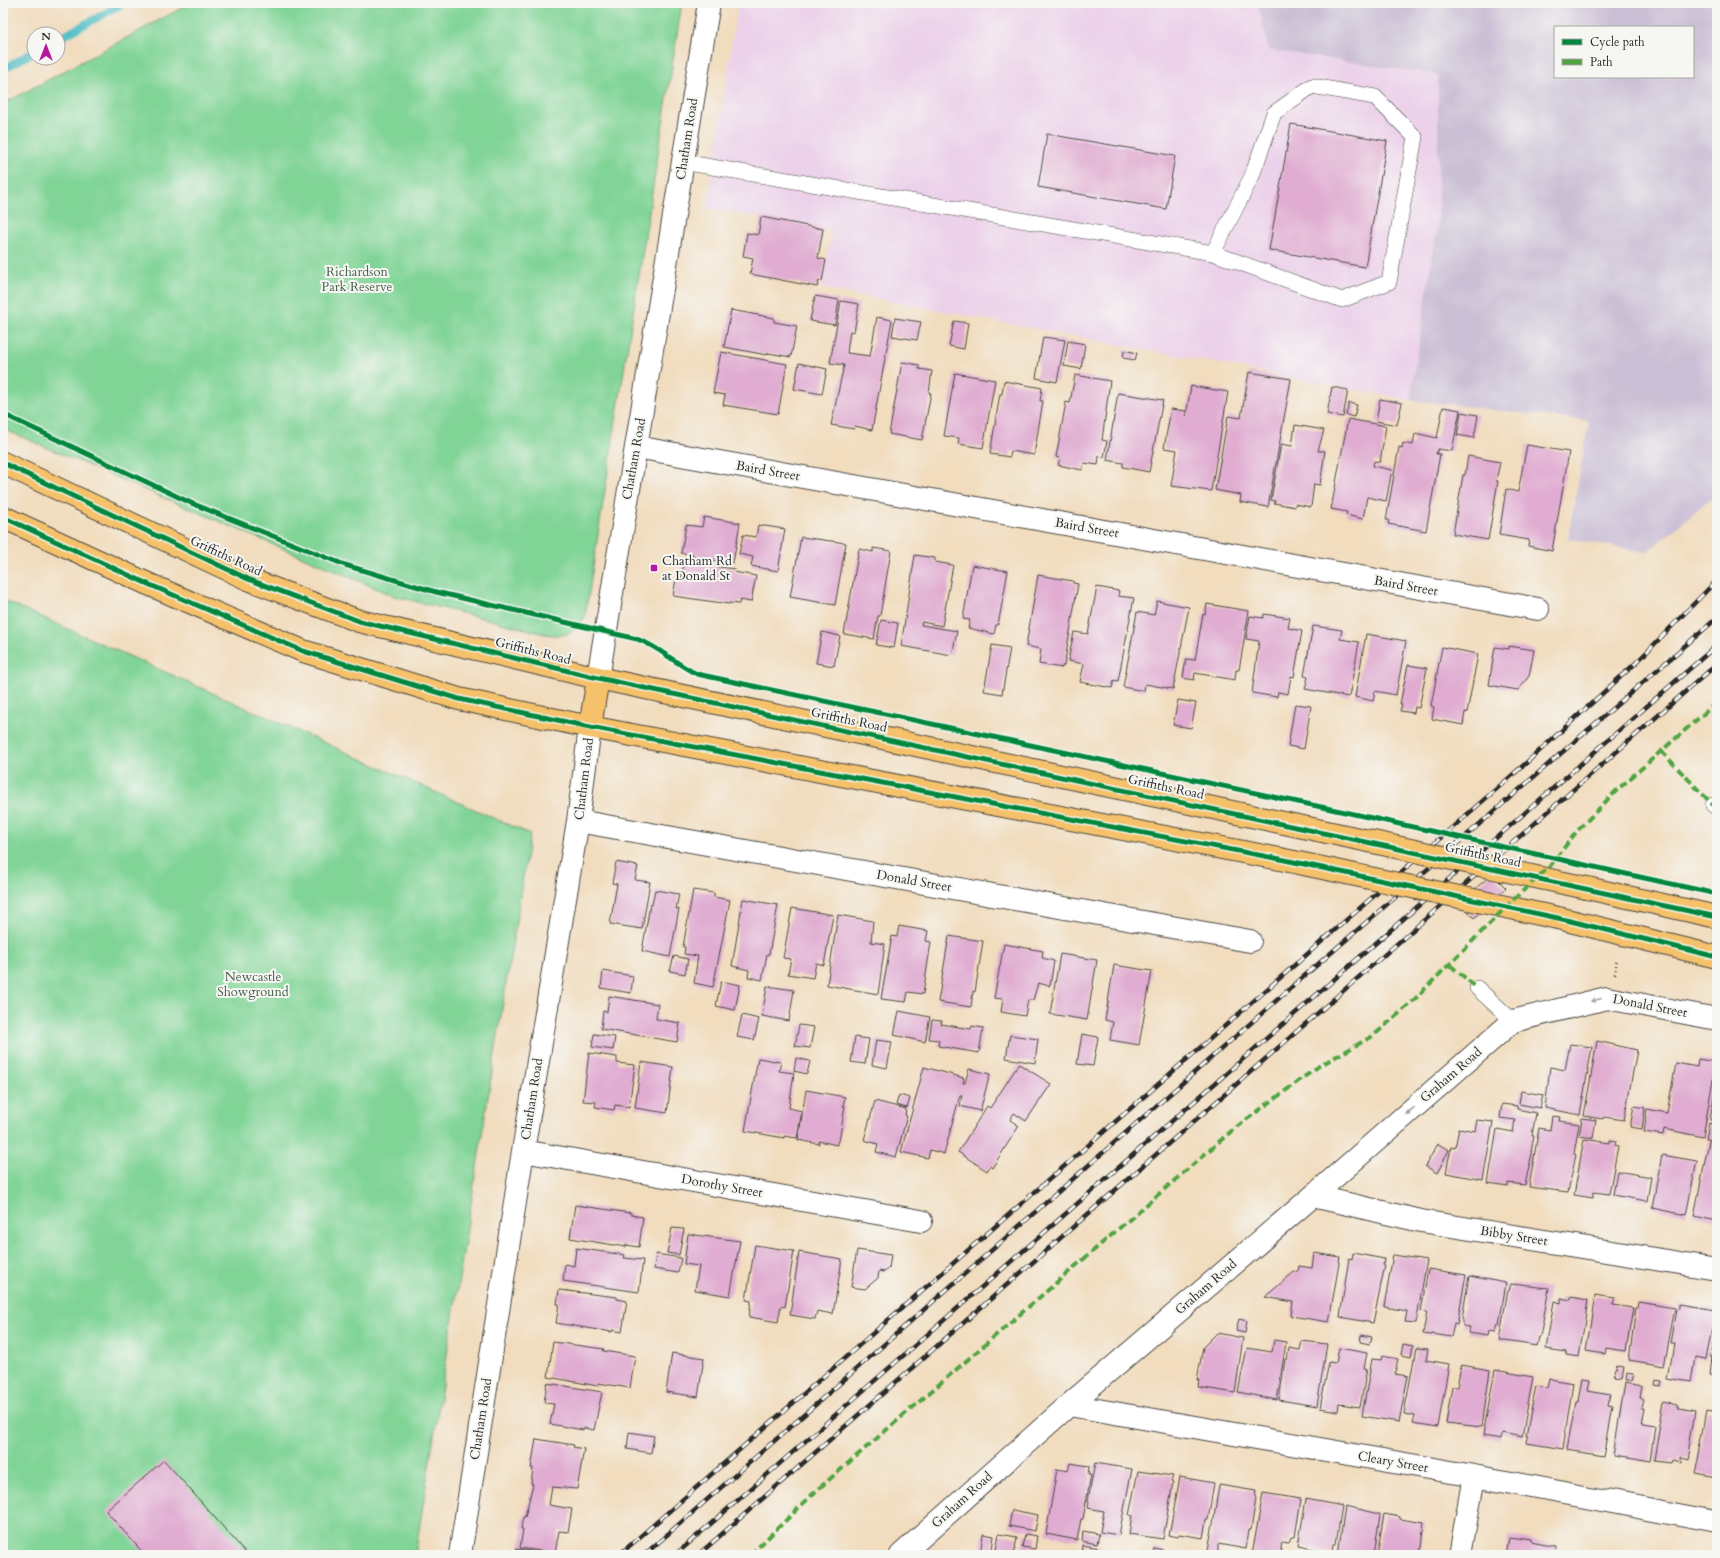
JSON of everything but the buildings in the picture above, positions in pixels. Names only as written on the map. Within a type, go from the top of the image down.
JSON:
[{"type":"highway","name":"Griffiths Road","points":[[3,463],[248,579],[359,621],[598,678],[1322,831],[1717,917]]},
{"type":"highway","points":[[3,517],[148,584],[303,651],[459,699],[590,727],[1280,859],[1558,918],[1717,957]]},
{"type":"highway","name":"Chatham Road","points":[[590,727],[598,678]]},
{"type":"street","name":"Chatham Road","points":[[598,678],[709,3]]},
{"type":"street","name":"Baird Street","points":[[636,447],[1538,609]]},
{"type":"street","name":"Chatham Road","points":[[460,1555],[523,1151],[578,821],[590,727]]},
{"type":"street","name":"Donald Street","points":[[578,821],[1250,941]]},
{"type":"street","name":"Donald Street","points":[[1513,1021],[1607,998],[1717,1019]]},
{"type":"street","name":"Graham Road","points":[[901,1555],[1069,1404],[1313,1196],[1513,1021]]},
{"type":"street","name":"Dorothy Street","points":[[523,1151],[921,1221]]},
{"type":"street","name":"Bibby Street","points":[[1313,1196],[1421,1221],[1717,1269]]},
{"type":"street","name":"Cleary Street","points":[[1069,1404],[1474,1476],[1717,1522]]},
{"type":"street","points":[[1460,1555],[1474,1476]]},
{"type":"lane","points":[[683,162],[1213,253],[1342,300],[1390,282],[1414,137],[1375,97],[1312,86],[1274,113],[1252,176],[1213,253]]},
{"type":"lane","points":[[1477,988],[1513,1021]]},
{"type":"shaded area","points":[[738,3],[1258,3],[1269,50],[1438,75],[1438,222],[1410,400],[821,288],[832,230],[707,208]]},
{"type":"shaded area","points":[[1258,3],[1717,3],[1717,494],[1647,552],[1568,539],[1589,421],[1410,400],[1438,222],[1438,75],[1269,50]]},
{"type":"green space","name":"Richardson Park Reserve","points":[[191,3],[682,3],[585,617],[572,631],[564,635],[545,634],[394,596],[3,429],[3,104]]},
{"type":"green space","name":"Newcastle Showground","points":[[3,600],[530,834],[415,1555],[3,1555]]},
{"type":"waterway","points":[[66,35],[124,3]]},
{"type":"waterway","points":[[3,69],[26,56]]},
{"type":"railway","points":[[619,1555],[1525,764],[1638,661],[1717,580]]},
{"type":"railway","points":[[644,1555],[1309,972],[1717,618]]},
{"type":"railway","points":[[675,1555],[1717,645]]},
{"type":"railway","points":[[698,1555],[1717,664]]},
{"type":"marked path","points":[[750,1555],[816,1491],[1235,1128],[1319,1066],[1373,1036],[1411,1003],[1514,899],[1550,866],[1577,831],[1617,790],[1717,702]]},
{"type":"marked path","points":[[1661,751],[1713,805]]},
{"type":"marked path","points":[[1450,965],[1477,988]]},
{"type":"cycle path","points":[[3,414],[191,503],[345,565],[436,592],[637,639],[653,646],[697,674],[1345,812],[1717,894]]},
{"type":"cycle path","points":[[3,463],[248,579],[359,621],[598,678],[1717,917]]},
{"type":"cycle path","points":[[3,517],[148,584],[303,651],[459,699],[590,727],[1280,859],[1558,918],[1717,957]]},
{"type":"place","name":"Chatham Rd at Donald St","points":[[654,568]]}]
